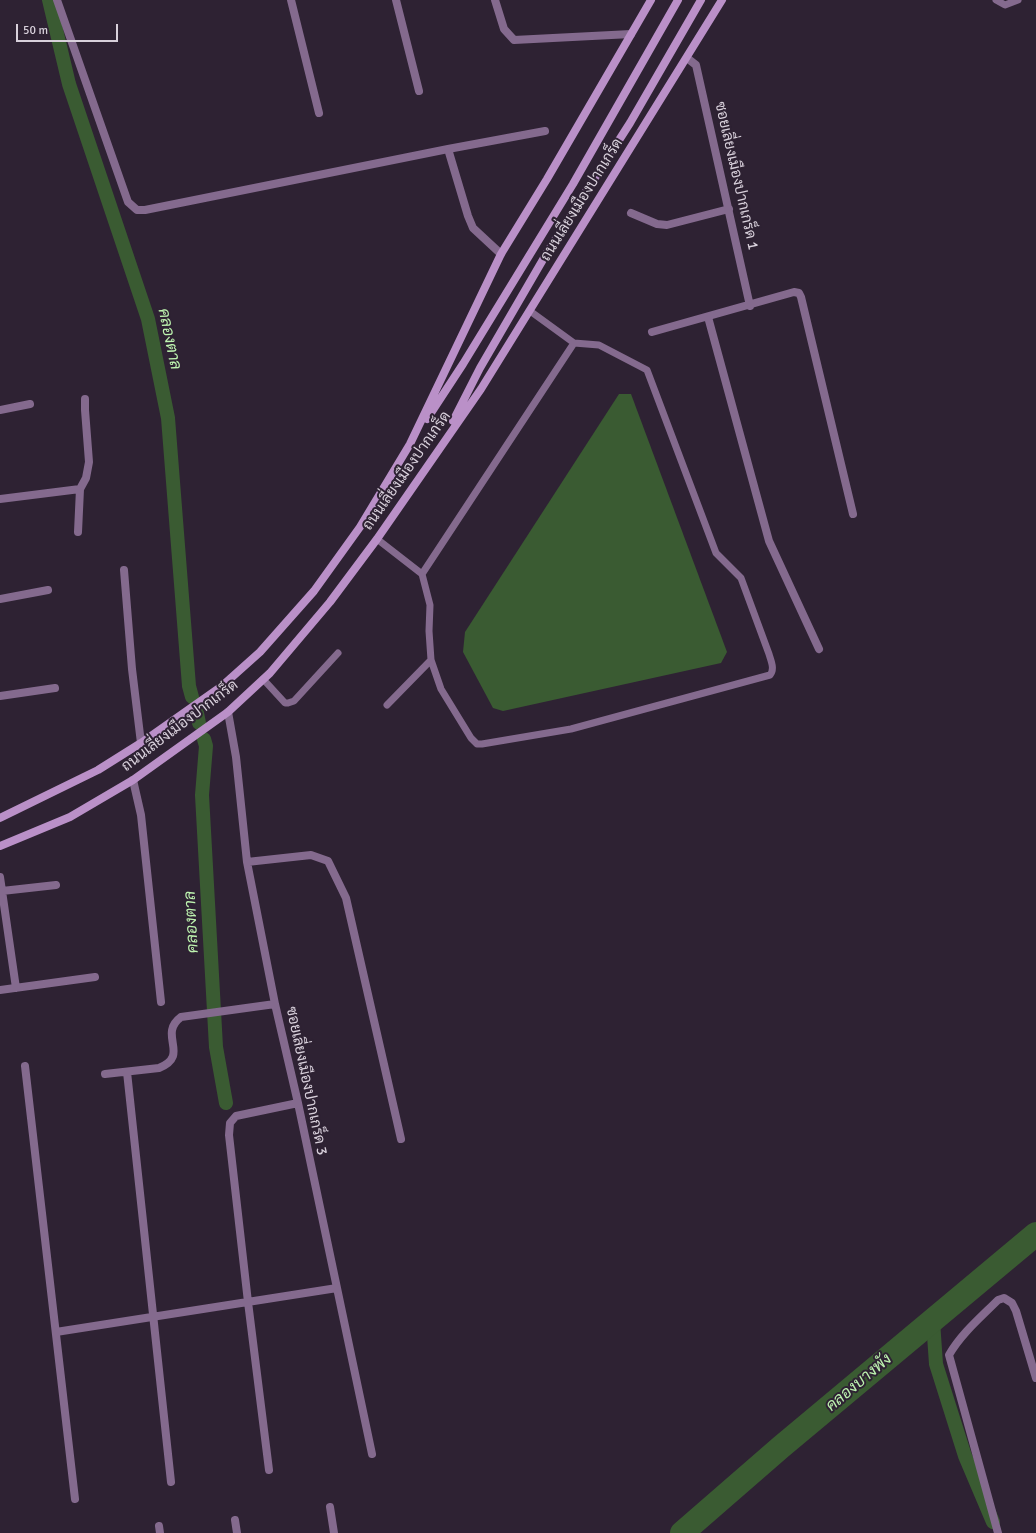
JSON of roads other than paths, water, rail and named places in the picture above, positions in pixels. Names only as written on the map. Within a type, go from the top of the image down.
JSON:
[{"type":"main road","name":"ถนนเลี่ยงเมืองปากเกร็ด","points":[[0,818],[98,770],[141,743],[222,686],[260,652],[314,591],[360,527],[410,444],[501,254],[547,179],[651,0]]},
{"type":"main road","points":[[410,444],[463,364],[573,184],[678,0]]},
{"type":"main road","points":[[439,449],[480,368],[548,251],[630,122],[701,0]]},
{"type":"main road","name":"ถนนเลี่ยงเมืองปากเกร็ด","points":[[0,846],[70,818],[133,780],[228,712],[263,679],[330,602],[377,539],[481,389],[722,0]]},
{"type":"street","points":[[57,0],[128,202],[137,210],[145,210],[545,131]]},
{"type":"street","points":[[291,0],[319,113]]},
{"type":"street","points":[[396,0],[418,91]]},
{"type":"street","points":[[496,0],[504,29],[514,40],[631,34]]},
{"type":"street","name":"ซอยเลี่ยงเมืองปากเกร็ด 1","points":[[686,58],[696,65],[750,306]]},
{"type":"street","points":[[448,149],[473,228],[501,254]]},
{"type":"street","points":[[631,213],[657,224],[667,225],[729,209]]},
{"type":"street","points":[[652,332],[750,306],[794,292],[799,293],[853,514]]},
{"type":"street","points":[[708,317],[769,541],[819,649]]},
{"type":"street","points":[[78,532],[80,489],[86,478],[89,462],[85,399]]},
{"type":"street","points":[[0,410],[30,404]]},
{"type":"street","points":[[0,499],[80,489]]},
{"type":"street","points":[[124,570],[132,669],[141,743]]},
{"type":"street","points":[[0,599],[48,590]]},
{"type":"street","points":[[0,696],[55,688]]},
{"type":"street","name":"ซอยเลี่ยงเมืองปากเกร็ด 3","points":[[228,712],[236,757],[247,862],[275,1004],[298,1103],[372,1454]]},
{"type":"street","points":[[133,780],[140,815],[161,1002]]},
{"type":"street","points":[[247,862],[311,855],[328,861],[346,898],[401,1139]]},
{"type":"street","points":[[0,877],[16,988]]},
{"type":"street","points":[[2,892],[56,885]]},
{"type":"street","points":[[0,990],[95,977]]},
{"type":"street","points":[[105,1074],[159,1068],[166,1065],[174,1053],[171,1030],[175,1021],[181,1016],[275,1004]]},
{"type":"street","points":[[25,1066],[75,1499]]},
{"type":"street","points":[[127,1072],[171,1482]]},
{"type":"street","points":[[269,1470],[229,1135],[230,1122],[236,1116],[298,1103]]},
{"type":"street","points":[[56,1332],[337,1288]]},
{"type":"street","points":[[998,1533],[949,1355],[956,1342],[968,1329],[998,1300],[1004,1298],[1012,1303],[1016,1311],[1036,1378]]},
{"type":"street","points":[[330,1507],[334,1533]]},
{"type":"street","points":[[235,1520],[237,1533]]},
{"type":"lane","points":[[996,0],[1005,5],[1018,0]]},
{"type":"lane","points":[[377,539],[422,574],[430,605],[430,660],[441,689],[471,738],[477,744],[571,729],[770,675],[772,672],[772,666],[769,654],[741,578],[716,552],[647,370],[599,345],[574,343],[530,311]]},
{"type":"lane","points":[[422,574],[574,343]]},
{"type":"lane","points":[[263,679],[285,702],[288,703],[294,701],[338,653]]},
{"type":"lane","points":[[387,705],[430,660]]},
{"type":"waterway","name":"คลองตาล","points":[[49,0],[69,84],[148,319],[168,418],[189,686],[192,697]]},
{"type":"waterway","name":"คลองตาล","points":[[197,713],[199,723]]},
{"type":"waterway","name":"คลองตาล","points":[[204,739],[206,746],[202,795],[216,1047],[226,1103]]},
{"type":"waterway","name":"คลองบางพัง","points":[[682,1533],[781,1447],[1036,1234]]},
{"type":"waterway","points":[[933,1321],[936,1364],[965,1456],[993,1522]]}]
